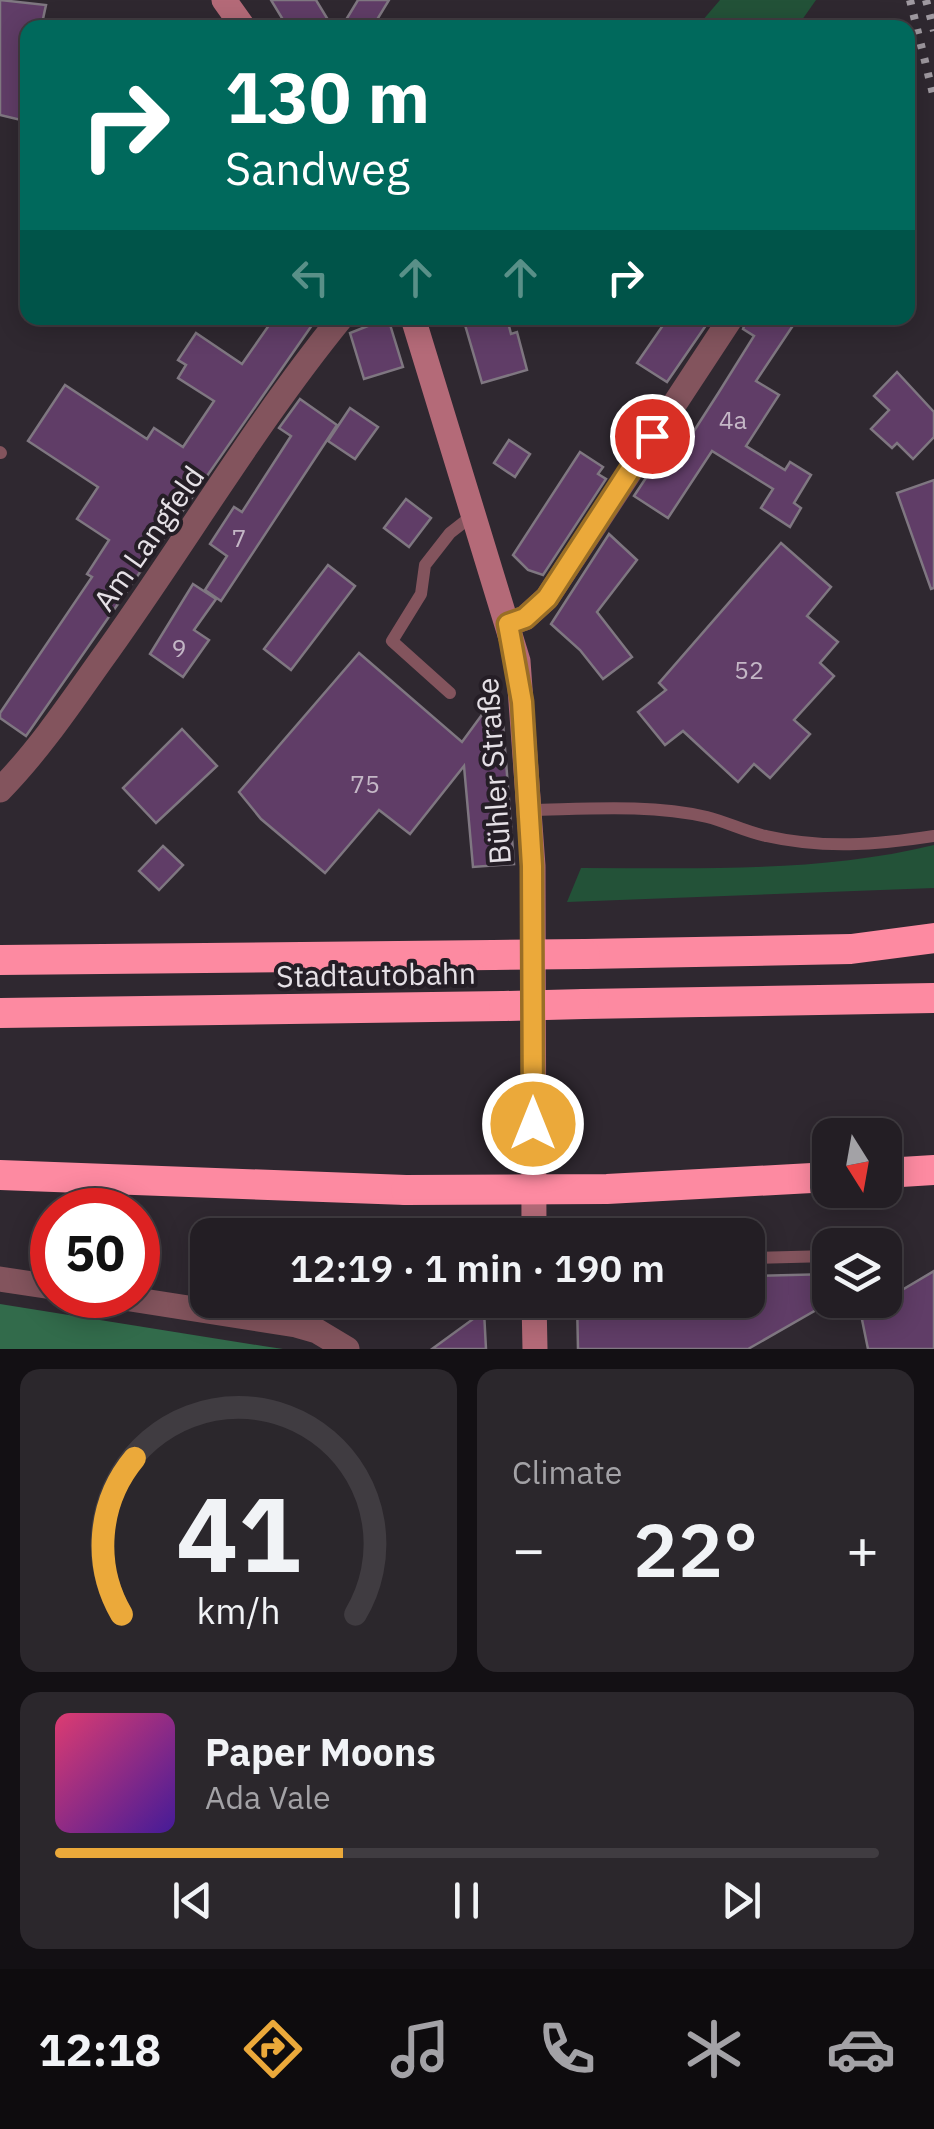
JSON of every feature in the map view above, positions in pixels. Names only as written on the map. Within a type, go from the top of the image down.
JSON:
[{"type":"highway","points":[[851,949],[934,938]]},
{"type":"highway","points":[[0,960],[934,948]]},
{"type":"highway","name":"Stadtautobahn","points":[[0,1013],[934,998]]},
{"type":"highway","points":[[902,1172],[934,1170]]},
{"type":"highway","points":[[0,1175],[406,1190],[575,1190],[812,1178]]},
{"type":"main road","name":"Bühler Straße","points":[[415,325],[508,624],[522,702],[532,866],[534,1218]]},
{"type":"main road","points":[[534,1318],[535,1349]]},
{"type":"street","name":"Am Langfeld","points":[[0,790],[29,760],[153,590],[285,392],[336,325]]},
{"type":"street","points":[[508,624],[525,618],[547,598],[726,325]]},
{"type":"street","points":[[0,1279],[30,1284]]},
{"type":"street","points":[[160,1304],[296,1325],[318,1331],[347,1349]]},
{"type":"lane","points":[[450,693],[392,641],[421,594],[424,565],[450,533],[475,513]]},
{"type":"lane","points":[[530,810],[660,811],[707,817],[764,836],[829,846],[876,845],[934,836]]},
{"type":"lane","points":[[765,1258],[812,1256]]},
{"type":"green space","points":[[720,0],[816,0],[802,20],[703,20]]},
{"type":"green space","points":[[934,845],[934,888],[567,902],[581,868],[803,865]]},
{"type":"green space","points":[[0,1304],[30,1309],[30,1318],[88,1318],[283,1349],[0,1349]]},
{"type":"building","points":[[0,0],[46,5],[43,20],[20,20],[20,120],[0,115]]},
{"type":"building","points":[[271,0],[316,0],[328,20],[283,20]]},
{"type":"building","points":[[358,0],[389,0],[377,20],[346,20]]},
{"type":"building","points":[[269,325],[312,325],[26,736],[0,718],[0,713],[92,577],[87,574],[109,540],[77,519],[98,487],[28,441],[65,385],[147,439],[154,428],[183,447],[214,401],[178,378],[186,365],[178,360],[196,333],[242,364]]},
{"type":"building","points":[[370,325],[390,325],[403,367],[364,379],[350,333]]},
{"type":"building","points":[[465,325],[509,325],[511,334],[517,332],[527,370],[482,383]]},
{"type":"building","points":[[663,325],[706,325],[667,382],[637,363]]},
{"type":"building","points":[[744,325],[793,325],[756,381],[779,395],[746,446],[785,470],[790,462],[811,475],[794,503],[801,508],[790,527],[761,508],[773,489],[712,451],[668,518],[634,496],[671,440],[683,448],[754,336],[743,329]]},
{"type":"building","points":[[897,372],[934,412],[934,437],[913,459],[897,443],[892,448],[871,429],[889,410],[874,396]]},
{"type":"building","points":[[300,399],[337,425],[221,601],[205,590],[227,556],[210,544],[234,507],[242,512],[291,436],[279,428]]},
{"type":"building","points":[[350,408],[378,427],[355,459],[328,441]]},
{"type":"building","points":[[629,409],[645,420],[633,438],[617,428]]},
{"type":"building","points":[[509,440],[530,454],[515,477],[494,463]]},
{"type":"building","points":[[580,452],[603,467],[598,474],[606,479],[543,575],[528,570],[513,555]]},
{"type":"building","points":[[934,480],[934,588],[931,589],[897,493]]},
{"type":"building","points":[[406,499],[431,518],[409,547],[384,528]]},
{"type":"building","points":[[609,534],[637,560],[597,612],[632,657],[603,679],[580,650],[551,624]]},
{"type":"building","points":[[781,543],[831,587],[807,616],[838,642],[820,663],[834,676],[794,720],[810,734],[770,778],[754,764],[738,782],[683,731],[665,745],[638,712],[666,690],[659,683]]},
{"type":"building","points":[[328,565],[355,586],[291,670],[264,649]]},
{"type":"building","points":[[193,584],[216,599],[194,630],[209,640],[183,677],[150,654]]},
{"type":"building","points":[[359,653],[462,742],[484,712],[502,710],[514,864],[473,867],[464,766],[410,834],[379,810],[325,873],[261,819],[239,792]]},
{"type":"building","points":[[182,729],[217,766],[156,823],[123,788]]},
{"type":"building","points":[[163,846],[183,865],[159,890],[139,871]]},
{"type":"building","points":[[934,1271],[934,1349],[868,1349],[862,1318],[902,1318],[902,1290]]},
{"type":"building","points":[[812,1274],[812,1312],[748,1349],[578,1349],[577,1318],[765,1318],[765,1276]]},
{"type":"building","points":[[474,1318],[484,1318],[486,1349],[432,1349]]},
{"type":"railway","points":[[910,0],[915,20]]},
{"type":"railway","points":[[926,0],[934,31]]},
{"type":"railway","points":[[915,20],[934,98]]},
{"type":"route","points":[[533,1124],[532,866],[518,661],[508,624],[525,618],[547,598],[652,436]]}]
